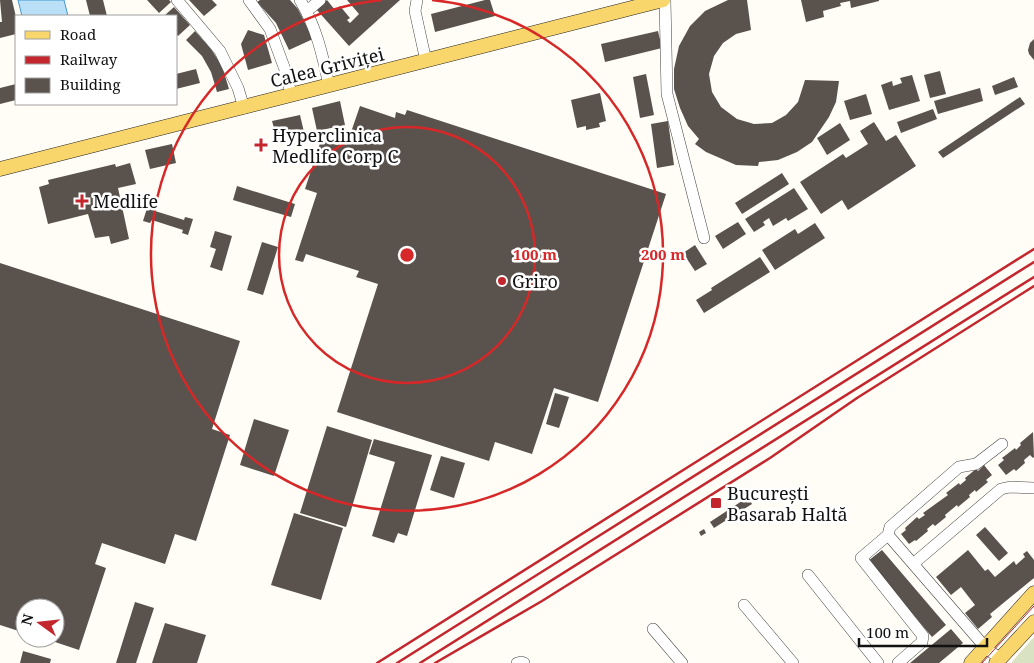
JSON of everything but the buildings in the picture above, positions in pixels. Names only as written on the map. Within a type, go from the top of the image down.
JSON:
[{"type":"main road","name":"Calea Griviței","points":[[0,169],[664,0]]},
{"type":"main road","points":[[971,663],[1034,594]]},
{"type":"main road","points":[[998,661],[1034,622]]},
{"type":"street","points":[[177,0],[220,51],[238,88],[244,108]]},
{"type":"street","points":[[250,0],[270,29],[287,75],[291,95]]},
{"type":"street","points":[[300,0],[307,11],[316,34],[329,86]]},
{"type":"street","points":[[307,11],[320,0]]},
{"type":"street","points":[[417,0],[414,11],[426,61]]},
{"type":"street","points":[[664,0],[667,94],[704,238]]},
{"type":"street","points":[[898,663],[922,642],[923,636],[861,558],[888,535],[890,527],[959,468],[976,464],[1002,444]]},
{"type":"street","points":[[913,564],[1001,490],[1010,487],[1034,488]]},
{"type":"street","points":[[888,535],[998,661]]},
{"type":"street","points":[[808,575],[878,663]]},
{"type":"street","points":[[744,605],[793,663]]},
{"type":"street","points":[[654,629],[682,663]]},
{"type":"street","points":[[517,663],[524,663]]},
{"type":"green space","points":[[1034,637],[1034,663],[1011,663]]},
{"type":"water","points":[[18,0],[64,0],[68,15],[22,15]]},
{"type":"tram line","points":[[982,663],[1034,606]]},
{"type":"railway","points":[[377,663],[1034,249]]},
{"type":"railway","points":[[397,663],[1034,262]]},
{"type":"railway","points":[[420,663],[1034,277]]},
{"type":"railway","points":[[435,663],[542,601],[770,458],[857,398],[1034,286]]},
{"type":"place","name":"Hyperclinica Medlife Corp C","points":[[261,145]]},
{"type":"place","name":"Medlife","points":[[82,201]]},
{"type":"place","name":"Griro","points":[[502,281]]},
{"type":"place","name":"București Basarab Haltă","points":[[716,503]]}]
